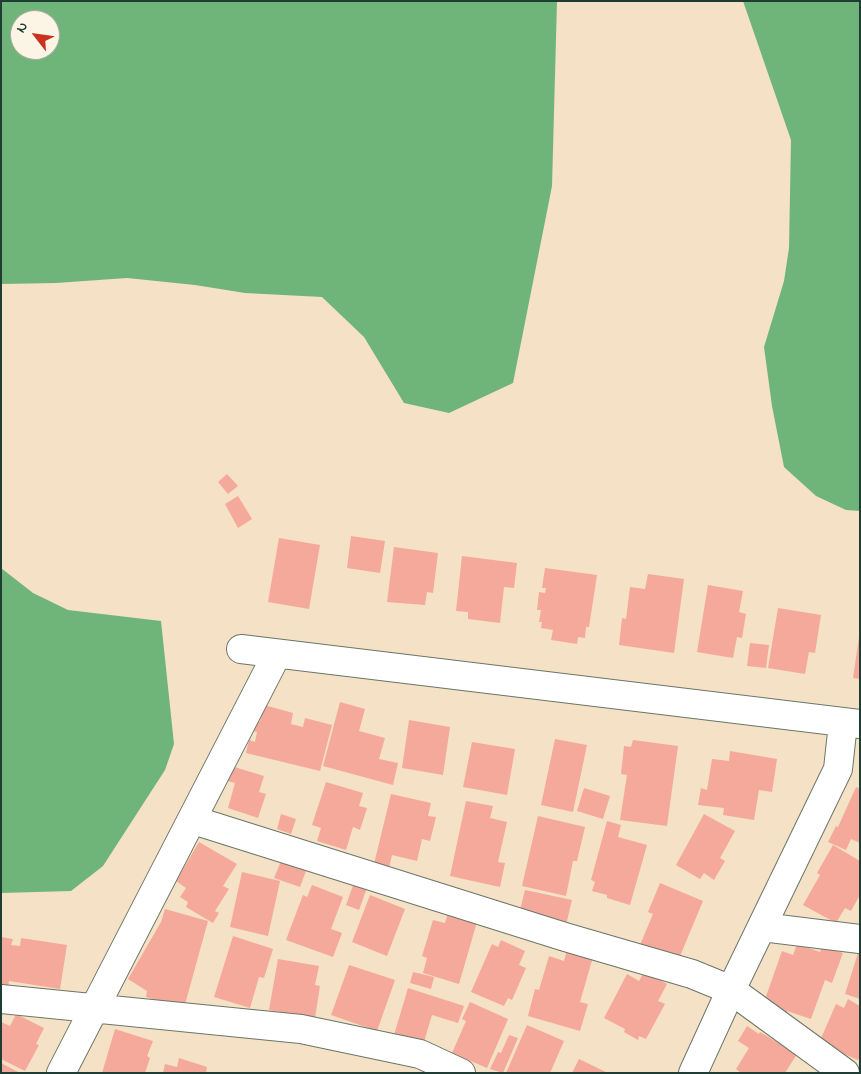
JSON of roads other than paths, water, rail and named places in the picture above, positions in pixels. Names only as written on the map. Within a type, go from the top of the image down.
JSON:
[{"type":"street","points":[[241,649],[852,723],[838,769],[730,990],[693,1073]]},
{"type":"street","points":[[61,1073],[277,654]]},
{"type":"street","points":[[193,820],[565,937],[692,974],[730,990],[845,1073]]},
{"type":"street","points":[[762,927],[860,939]]},
{"type":"street","points":[[1,999],[301,1029],[420,1054],[461,1073]]}]
